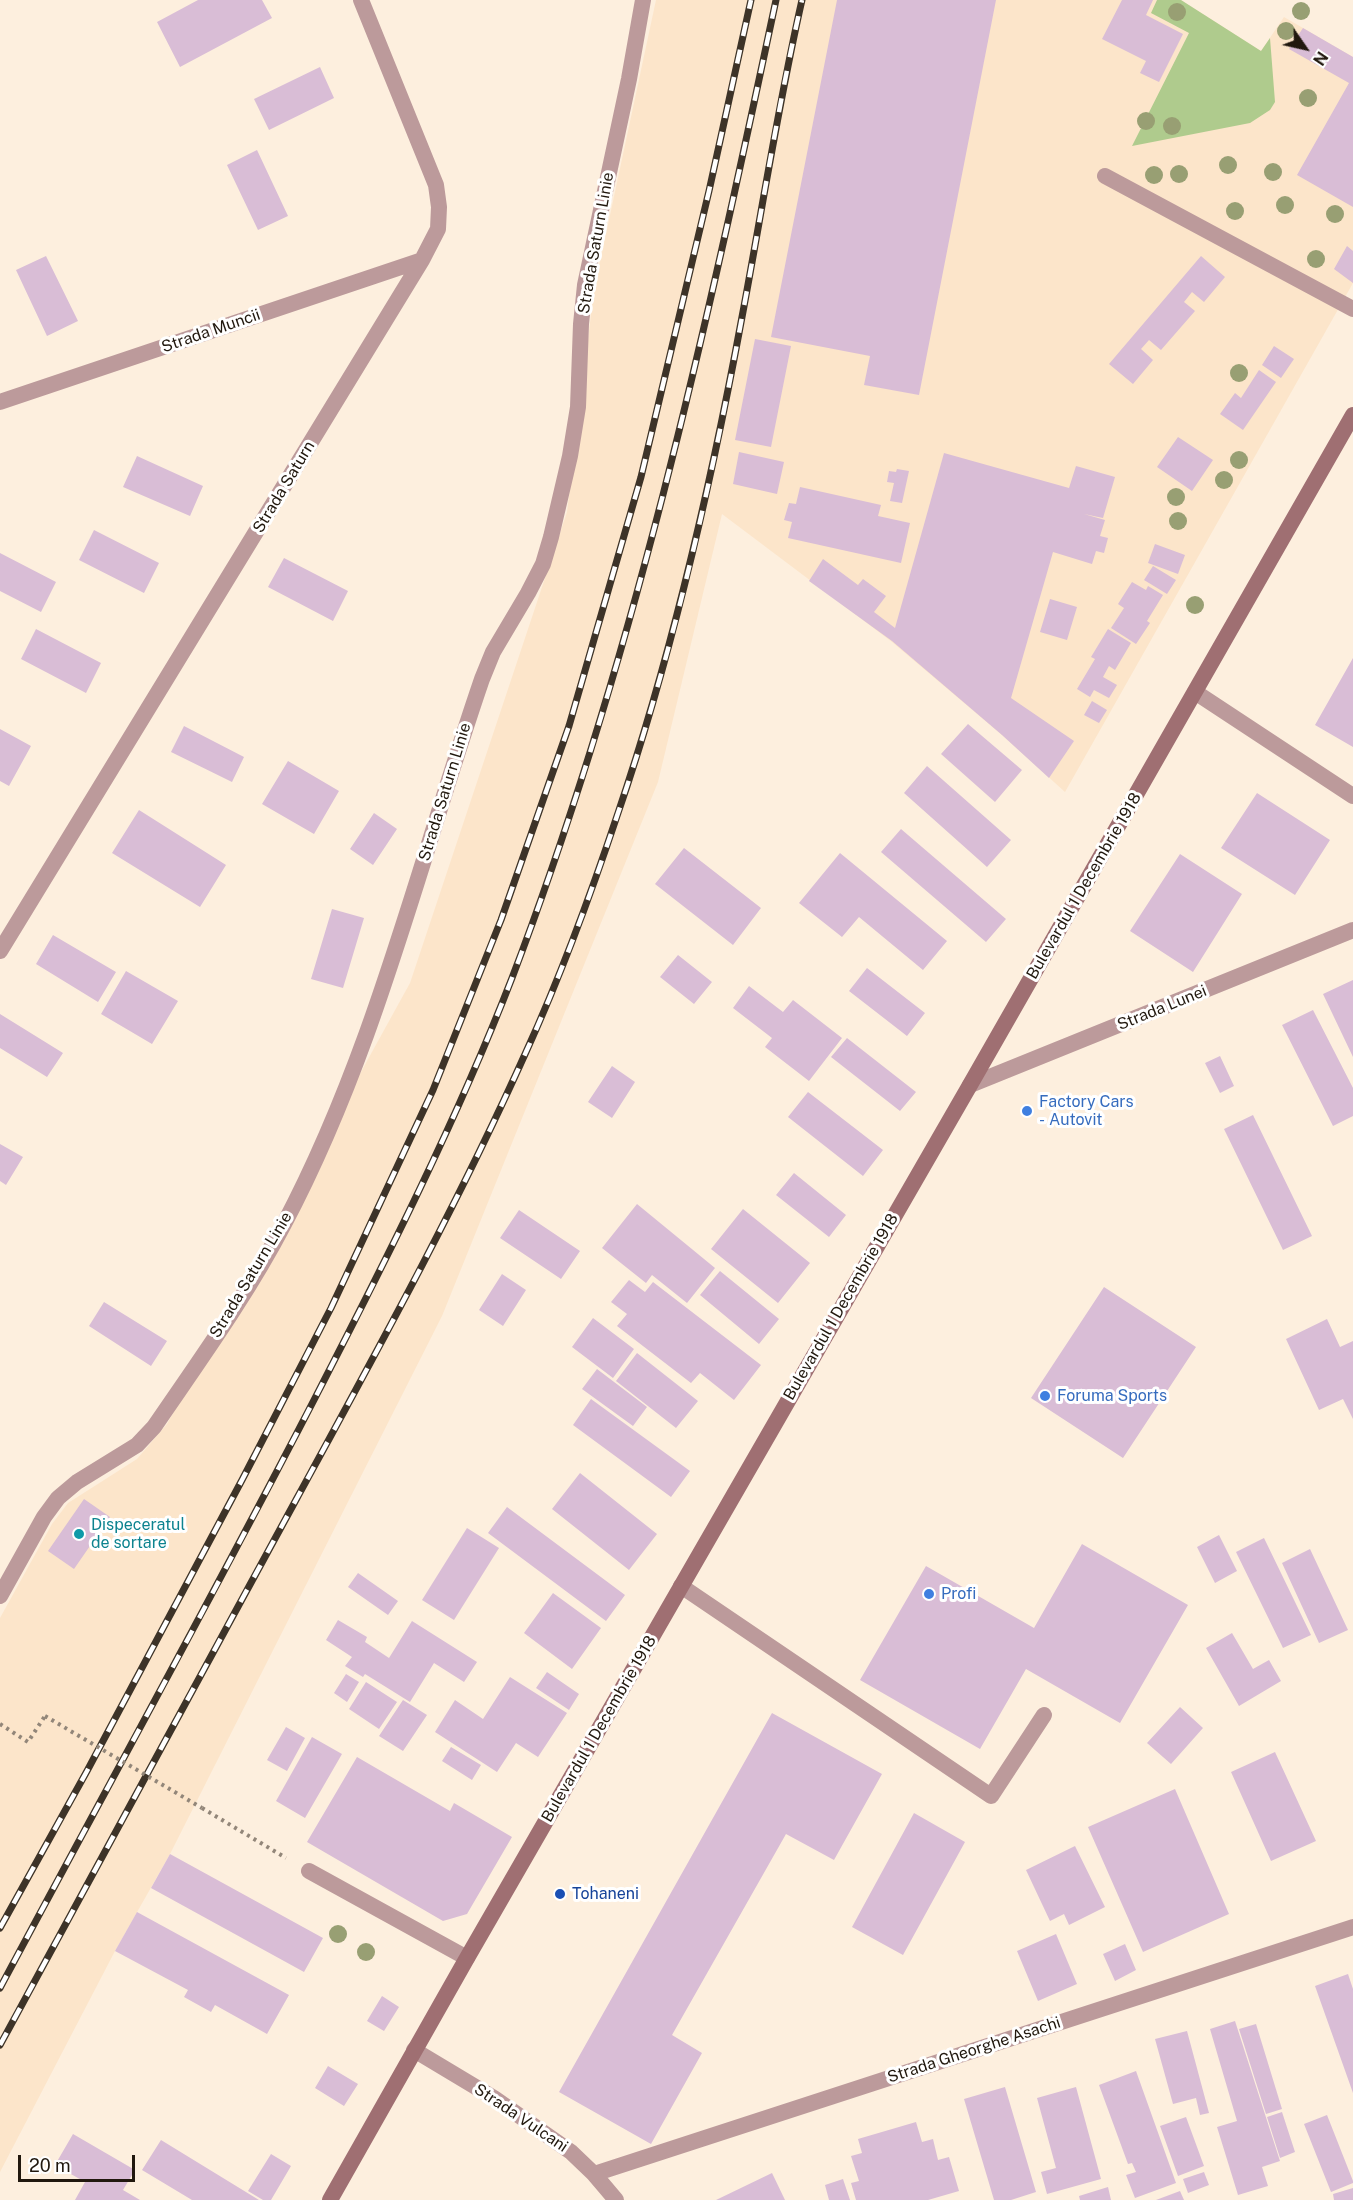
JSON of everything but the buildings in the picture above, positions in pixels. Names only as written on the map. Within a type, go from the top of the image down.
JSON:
[{"type":"main road","name":"Bulevardul 1 Decembrie 1918","points":[[330,2200],[466,1959],[1353,415]]},
{"type":"street","name":"Strada Saturn","points":[[0,951],[422,260],[438,229],[439,207],[436,185],[362,0]]},
{"type":"street","name":"Strada Saturn Linie","points":[[0,1596],[44,1517],[58,1498],[77,1482],[137,1445],[154,1427],[255,1275],[285,1223],[371,1026],[482,679],[493,652],[543,564],[551,537],[570,456],[578,407],[585,285],[629,79],[643,0]]},
{"type":"street","points":[[1104,176],[1353,309]]},
{"type":"street","name":"Strada Muncii","points":[[0,402],[422,260]]},
{"type":"street","points":[[1195,692],[1353,796]]},
{"type":"street","name":"Strada Lunei","points":[[970,1085],[1353,930]]},
{"type":"street","points":[[681,1586],[991,1796],[1044,1715]]},
{"type":"street","points":[[309,1871],[466,1959]]},
{"type":"street","name":"Strada Gheorghe Asachi","points":[[594,2174],[1353,1927]]},
{"type":"street","name":"Strada Vulcani","points":[[414,2050],[494,2098],[571,2152],[616,2200]]},
{"type":"path","points":[[0,1724],[28,1742],[45,1716],[285,1857]]},
{"type":"shaded area","points":[[656,0],[1181,0],[1261,51],[1284,17],[1353,57],[1353,283],[1065,792],[892,642],[722,514],[658,782],[442,1316],[170,1854],[115,1951],[0,2172],[0,1618],[52,1524],[68,1503],[137,1459],[167,1424],[410,983],[567,512],[594,290]]},
{"type":"green space","points":[[1157,0],[1181,0],[1261,51],[1270,38],[1275,102],[1270,110],[1250,123],[1132,146],[1189,33],[1151,13]]},
{"type":"railway","points":[[0,1928],[87,1771],[331,1308],[433,1090],[501,920],[569,726],[641,477],[709,191],[751,0]]},
{"type":"railway","points":[[0,1988],[238,1546],[368,1294],[444,1138],[512,978],[555,859],[630,617],[694,371],[776,0]]},
{"type":"railway","points":[[0,2045],[416,1277],[500,1109],[563,964],[597,874],[638,752],[689,568],[730,380],[802,0]]},
{"type":"place","name":"Factory Cars - Autovit","points":[[1027,1111]]},
{"type":"place","name":"Foruma Sports","points":[[1045,1396]]},
{"type":"place","name":"Dispeceratul de sortare","points":[[79,1534]]},
{"type":"place","name":"Profi","points":[[929,1594]]},
{"type":"place","name":"Tohaneni","points":[[560,1894]]}]
